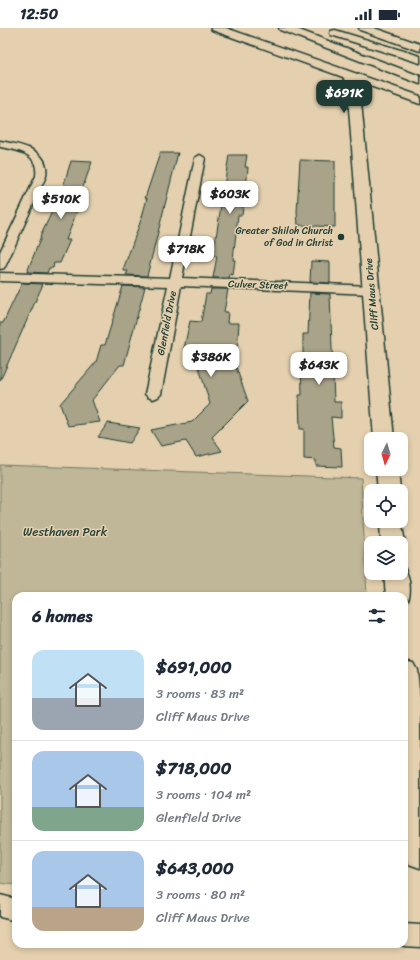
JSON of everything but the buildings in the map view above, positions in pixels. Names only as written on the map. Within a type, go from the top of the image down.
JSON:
[{"type":"main road","points":[[364,28],[420,48]]},
{"type":"main road","points":[[223,29],[415,98]]},
{"type":"main road","points":[[287,29],[420,80]]},
{"type":"main road","points":[[420,60],[328,30],[420,64]]},
{"type":"main road","name":"Cliff Maus Drive","points":[[347,74],[353,82],[383,432]]},
{"type":"main road","name":"Cliff Maus Drive","points":[[359,148],[364,114],[372,100],[381,95],[415,98]]},
{"type":"main road","points":[[397,580],[398,592]]},
{"type":"main road","points":[[408,716],[420,855]]},
{"type":"street","points":[[0,144],[24,150],[33,154],[41,162],[42,166],[41,176],[0,265]]},
{"type":"street","name":"Glenfield Drive","points":[[153,394],[200,158]]},
{"type":"street","name":"Culver Street","points":[[0,277],[371,290]]},
{"type":"street","points":[[0,906],[12,909]]},
{"type":"street","points":[[408,935],[420,936]]},
{"type":"green space","name":"Westhaven Park","points":[[0,465],[361,478],[364,537],[364,580],[366,580],[367,592],[12,592],[12,884],[0,883]]},
{"type":"place","name":"Greater Shiloh Church of God in Christ","points":[[341,237]]}]
